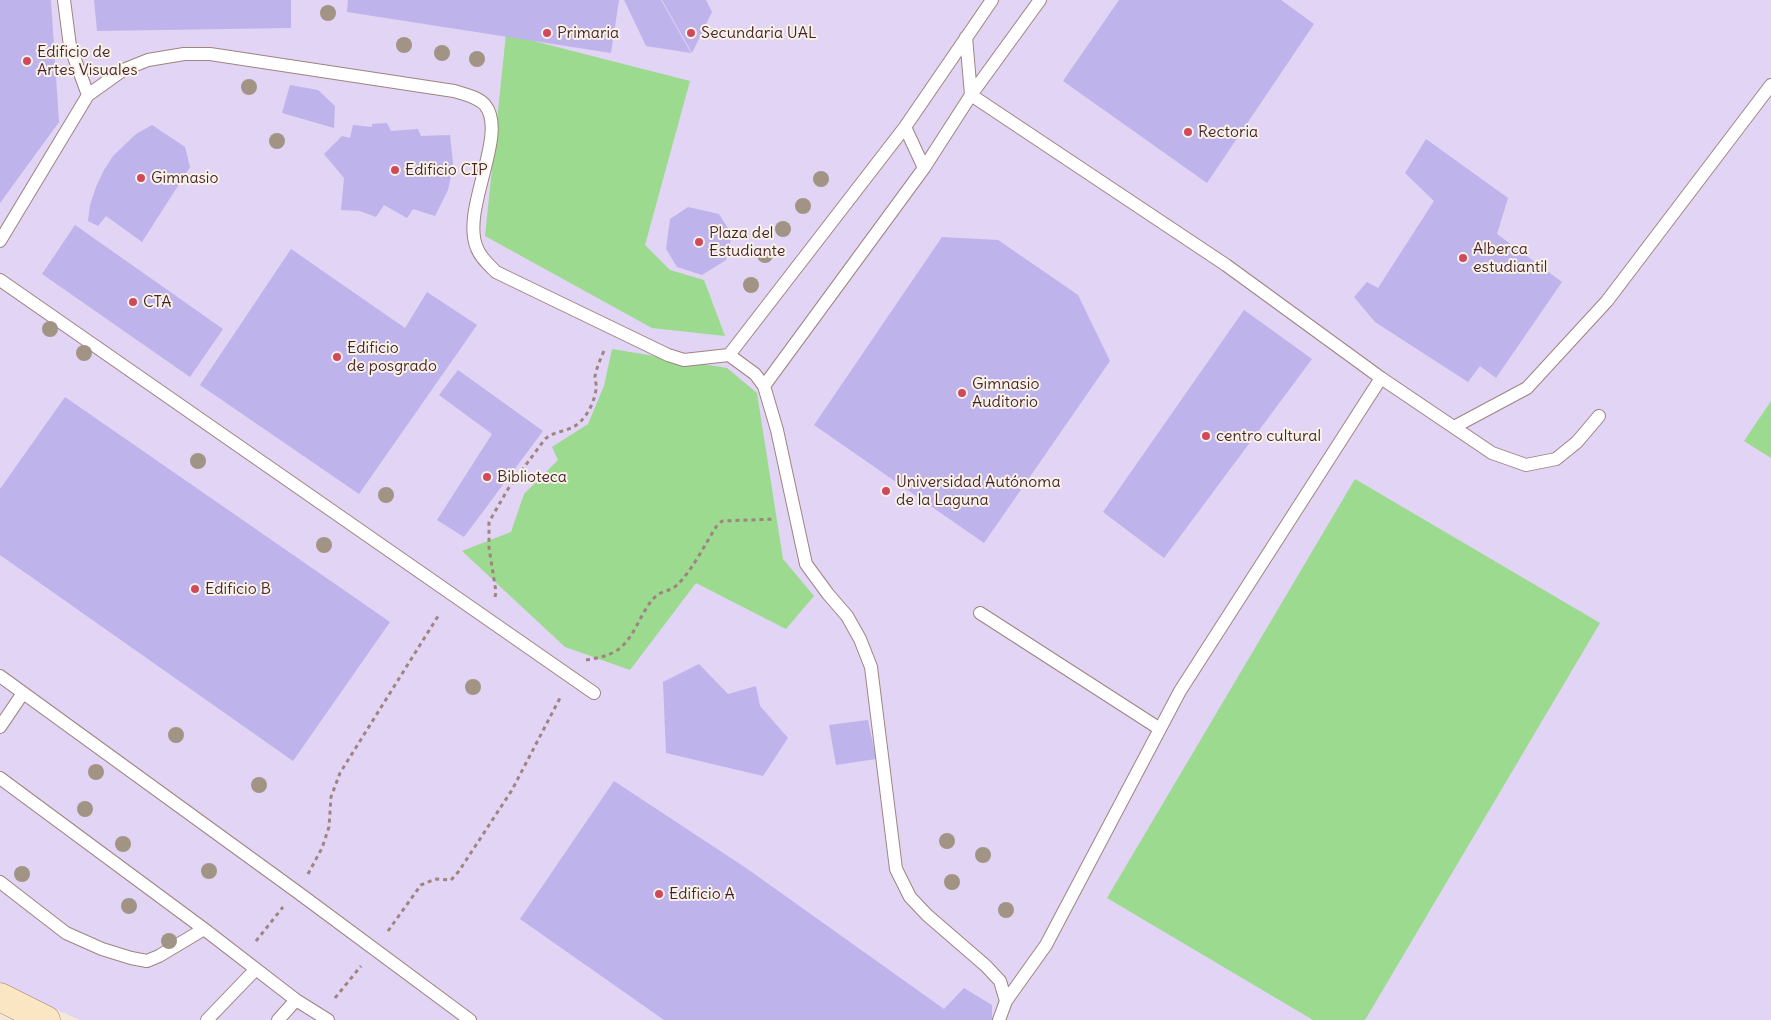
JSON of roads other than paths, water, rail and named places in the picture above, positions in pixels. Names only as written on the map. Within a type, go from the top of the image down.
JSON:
[{"type":"street","points":[[0,997],[46,1020]]},
{"type":"lane","points":[[64,0],[70,46],[88,95]]},
{"type":"lane","points":[[729,355],[904,127],[992,0]]},
{"type":"lane","points":[[764,386],[924,168],[970,95],[1040,0]]},
{"type":"lane","points":[[966,37],[970,95]]},
{"type":"lane","points":[[0,241],[88,95],[123,70],[148,60],[184,54],[210,54],[454,91],[473,97],[485,105],[492,117],[492,132],[473,231],[476,248],[496,272],[668,355],[684,360],[729,355],[755,374],[764,386],[777,430],[806,564],[847,616],[860,639],[871,667],[896,869],[910,897],[927,915],[986,966],[1000,981],[1006,1001]]},
{"type":"lane","points":[[1454,427],[1527,388],[1607,301],[1771,85]]},
{"type":"lane","points":[[970,95],[1226,265],[1381,378],[1492,453],[1526,465],[1556,459],[1577,442],[1598,416]]},
{"type":"lane","points":[[904,127],[924,168]]},
{"type":"lane","points":[[0,280],[594,693]]},
{"type":"lane","points":[[999,1020],[1006,1001],[1046,945],[1186,683],[1381,378]]},
{"type":"lane","points":[[980,613],[1160,730]]},
{"type":"lane","points":[[0,676],[470,1020]]},
{"type":"lane","points":[[0,727],[23,693]]},
{"type":"lane","points":[[0,778],[324,1019]]},
{"type":"lane","points":[[0,882],[66,933],[102,949],[131,958],[146,961],[160,956],[204,929]]},
{"type":"lane","points":[[207,1020],[256,969]]},
{"type":"lane","points":[[278,1020],[296,1000]]},
{"type":"place","name":"Primaria","points":[[547,33]]},
{"type":"place","name":"Secundaria UAL","points":[[691,33]]},
{"type":"place","name":"Edificio de Artes Visuales","points":[[27,61]]},
{"type":"place","name":"Rectoria","points":[[1188,132]]},
{"type":"place","name":"Edificio CIP","points":[[395,170]]},
{"type":"place","name":"Gimnasio","points":[[141,178]]},
{"type":"place","name":"Plaza del Estudiante","points":[[699,242]]},
{"type":"place","name":"Alberca estudiantil","points":[[1463,258]]},
{"type":"place","name":"CTA","points":[[133,302]]},
{"type":"place","name":"Edificio de posgrado","points":[[337,357]]},
{"type":"place","name":"Gimnasio Auditorio","points":[[962,393]]},
{"type":"place","name":"centro cultural","points":[[1206,436]]},
{"type":"place","name":"Biblioteca","points":[[487,477]]},
{"type":"place","name":"Universidad Autónoma de la Laguna","points":[[886,491]]},
{"type":"place","name":"Edificio B","points":[[195,589]]},
{"type":"place","name":"Edificio A","points":[[659,894]]}]
